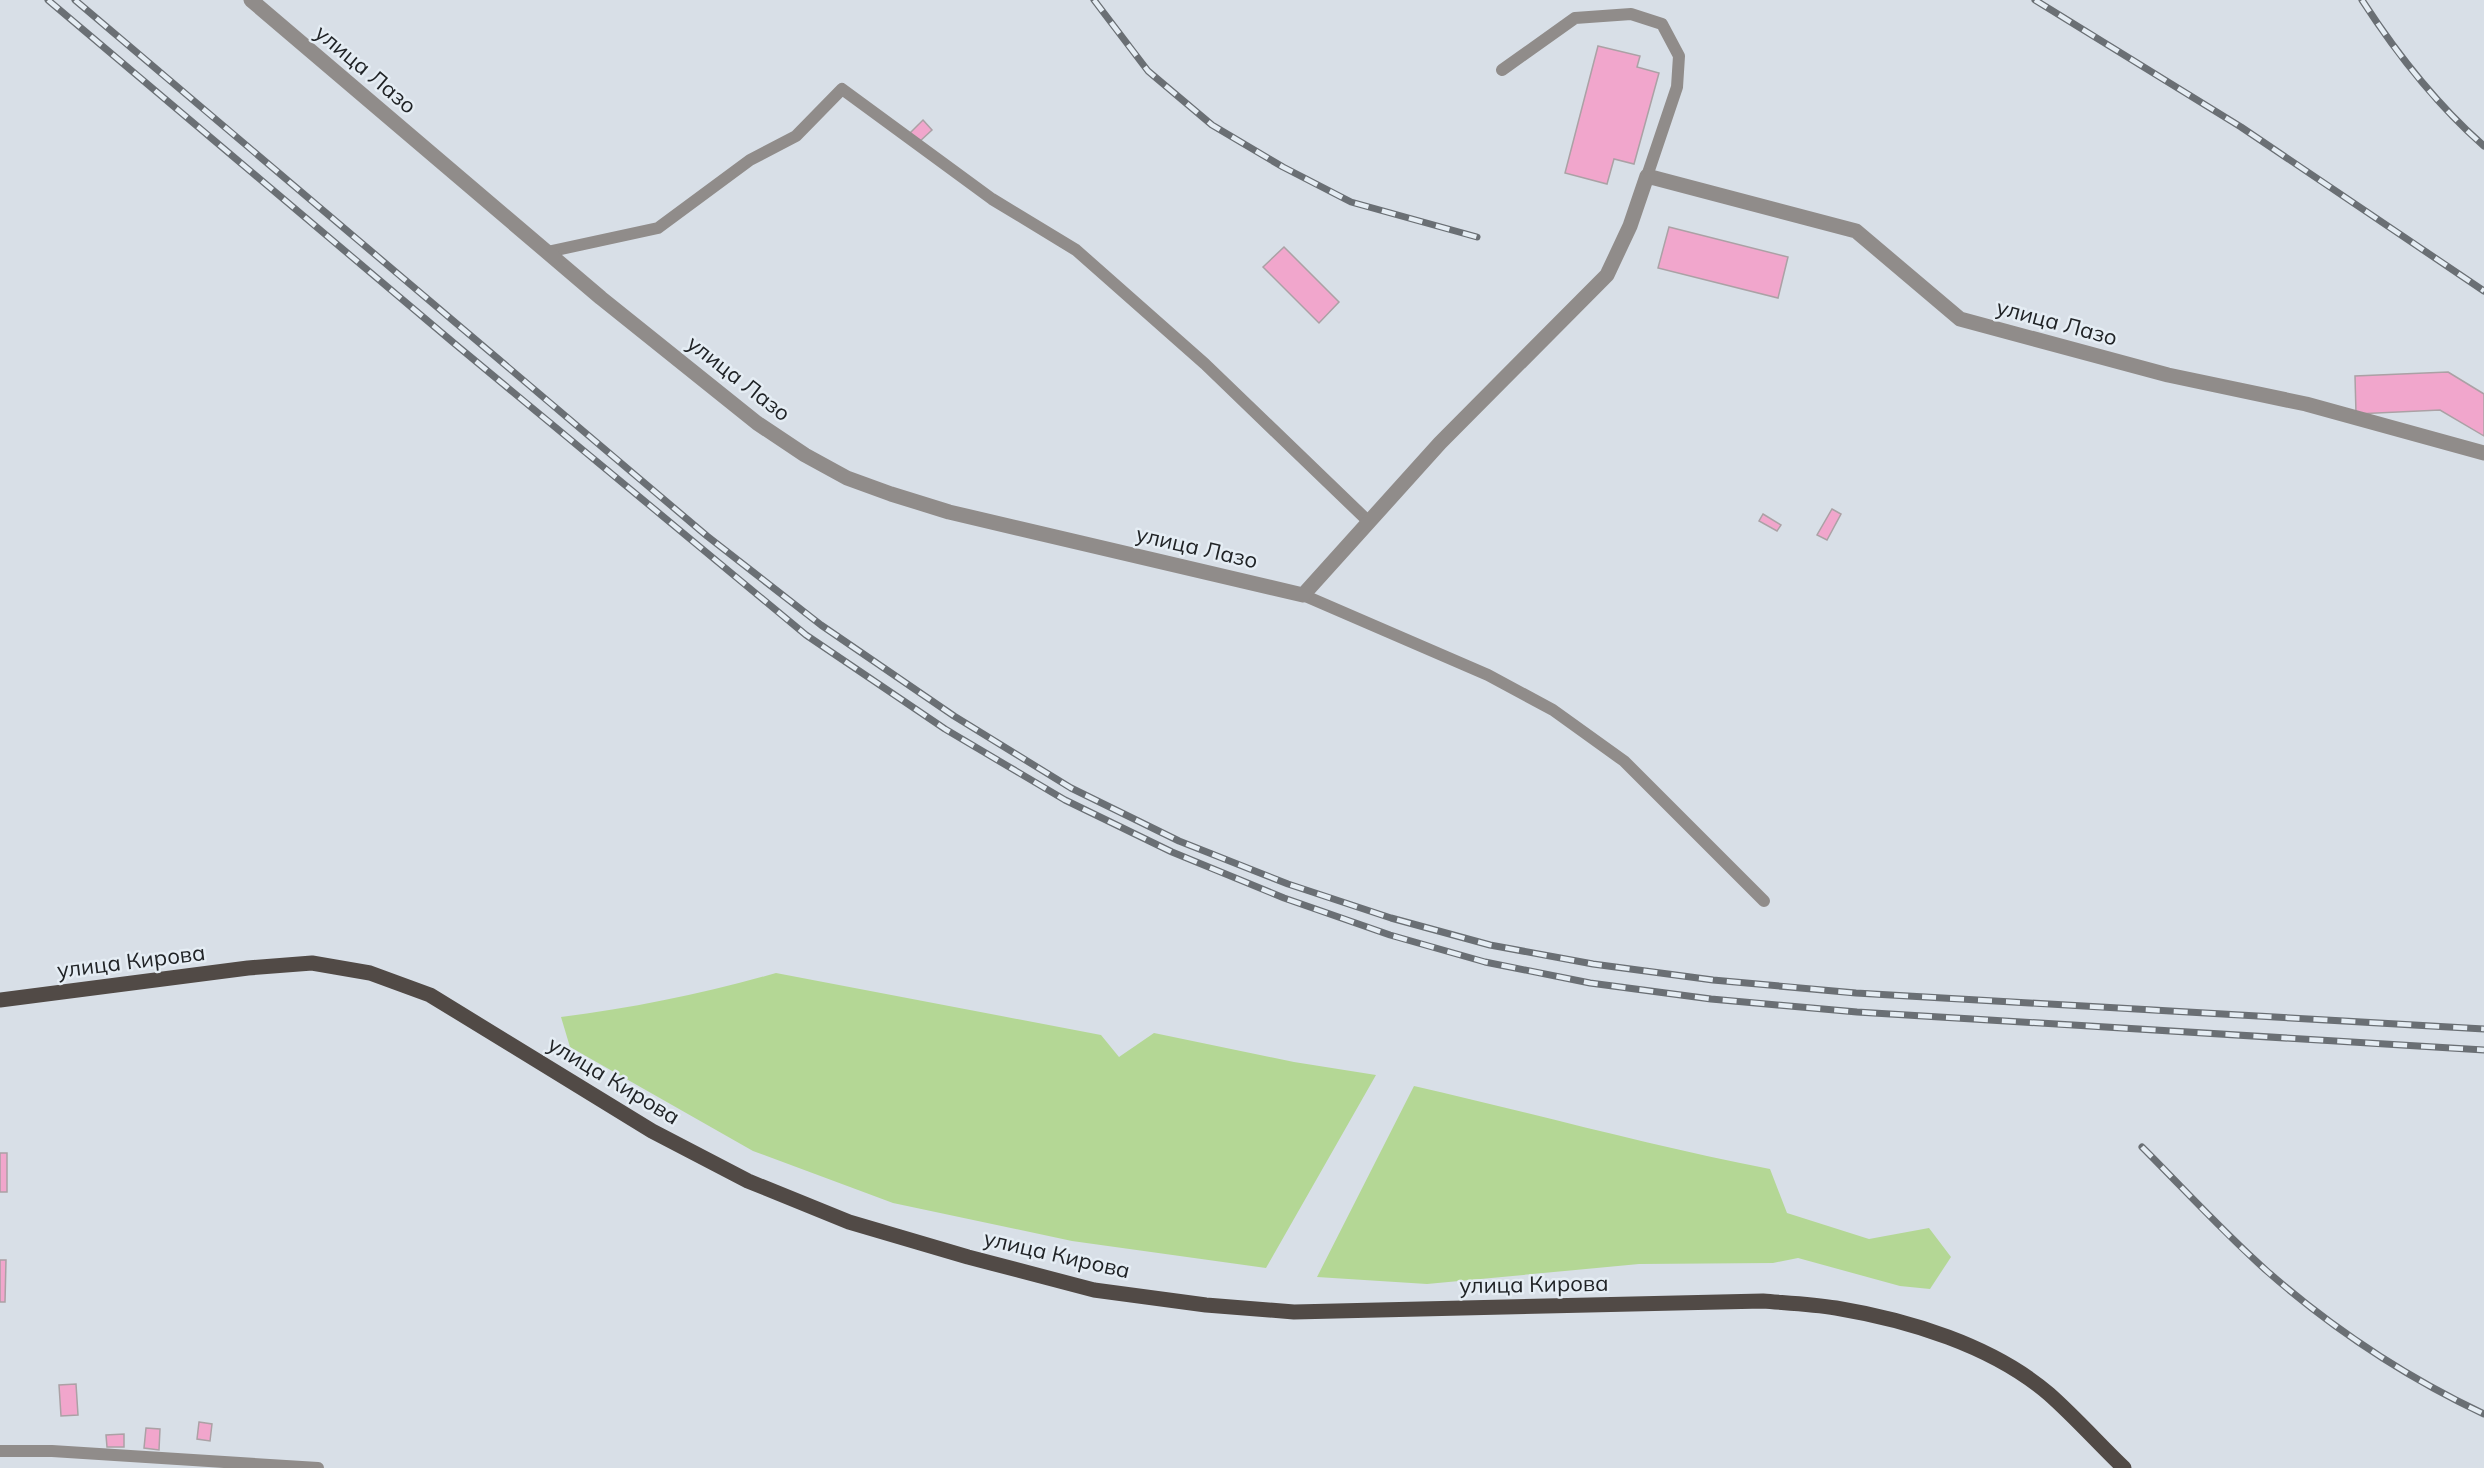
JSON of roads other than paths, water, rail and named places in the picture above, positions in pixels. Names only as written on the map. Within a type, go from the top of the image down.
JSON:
[{"type":"main road","name":"улица Кирова","points":[[0,1000],[236,970],[312,963],[370,973],[430,995],[652,1131],[748,1181],[849,1221],[968,1257],[1094,1290],[1206,1305],[1294,1312],[1763,1301],[1834,1307],[1890,1319],[1942,1335],[1998,1360],[2048,1393],[2124,1468]]},
{"type":"street","name":"улица Лазо","points":[[251,0],[601,298],[757,423],[805,456],[847,477],[949,512],[1303,595]]},
{"type":"street","name":"улица Лазо","points":[[1647,176],[1856,231],[1960,319],[2168,375],[2306,404],[2484,453]]},
{"type":"street","points":[[1303,595],[1440,443],[1607,275],[1630,226],[1647,176]]},
{"type":"lane","points":[[1502,70],[1575,18],[1631,14],[1662,24],[1679,56],[1677,87],[1647,176]]},
{"type":"lane","points":[[547,252],[658,228],[750,160],[796,136],[842,89],[992,199],[1076,250],[1205,364],[1369,522]]},
{"type":"lane","points":[[1303,595],[1488,675],[1553,710],[1624,760],[1764,901]]},
{"type":"lane","points":[[0,1451],[52,1451],[318,1468]]},
{"type":"railway","points":[[48,0],[455,344],[806,635],[945,729],[1065,800],[1172,852],[1284,898],[1390,935],[1485,962],[1590,983],[1711,999],[1857,1012],[2484,1050]]},
{"type":"railway","points":[[75,0],[707,536],[821,625],[954,716],[1071,788],[1179,841],[1288,884],[1391,918],[1490,945],[1593,964],[1713,980],[1856,993],[2484,1029]]},
{"type":"railway","points":[[1094,0],[1148,71],[1212,125],[1283,167],[1351,202],[1477,237]]},
{"type":"railway","points":[[2035,0],[2241,127],[2484,291]]},
{"type":"railway","points":[[2362,0],[2418,78],[2484,146]]},
{"type":"railway","points":[[2142,1147],[2252,1257],[2318,1313],[2399,1368],[2484,1414]]}]
